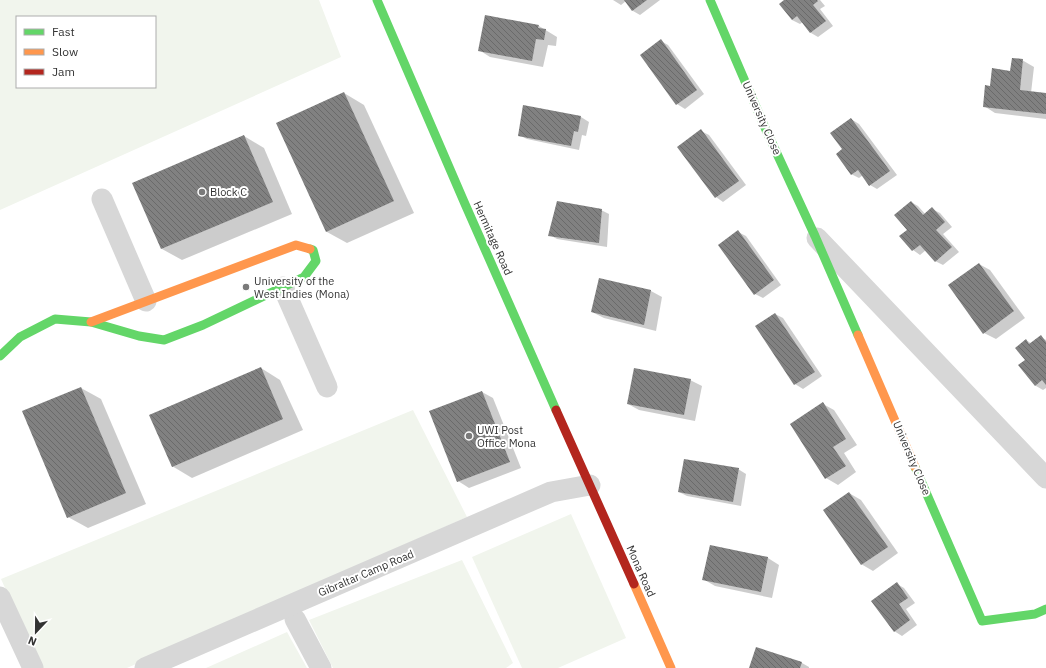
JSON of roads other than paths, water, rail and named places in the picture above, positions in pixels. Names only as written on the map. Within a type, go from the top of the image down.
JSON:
[{"type":"street","name":"Hermitage Road","points":[[376,0],[590,485]]},
{"type":"street","name":"University Close","points":[[710,0],[766,130],[815,236],[982,621],[1035,614],[1046,609]]},
{"type":"street","points":[[102,199],[146,301]]},
{"type":"street","name":"University Close","points":[[815,236],[1046,478]]},
{"type":"street","points":[[0,356],[20,336],[55,319],[91,322],[139,336],[164,340],[203,325],[304,277],[316,262],[313,250],[296,245],[91,322]]},
{"type":"street","points":[[283,287],[327,387]]},
{"type":"street","name":"Gibraltar Camp Road","points":[[145,668],[551,492],[590,485]]},
{"type":"street","name":"Mona Road","points":[[590,485],[671,668]]},
{"type":"street","points":[[0,597],[33,668]]},
{"type":"street","points":[[295,619],[322,668]]},
{"type":"place","name":"Block C","points":[[202,192]]},
{"type":"place","name":"University of the West Indies (Mona)","points":[[246,287]]},
{"type":"place","name":"UWI Post Office Mona","points":[[469,436]]}]
